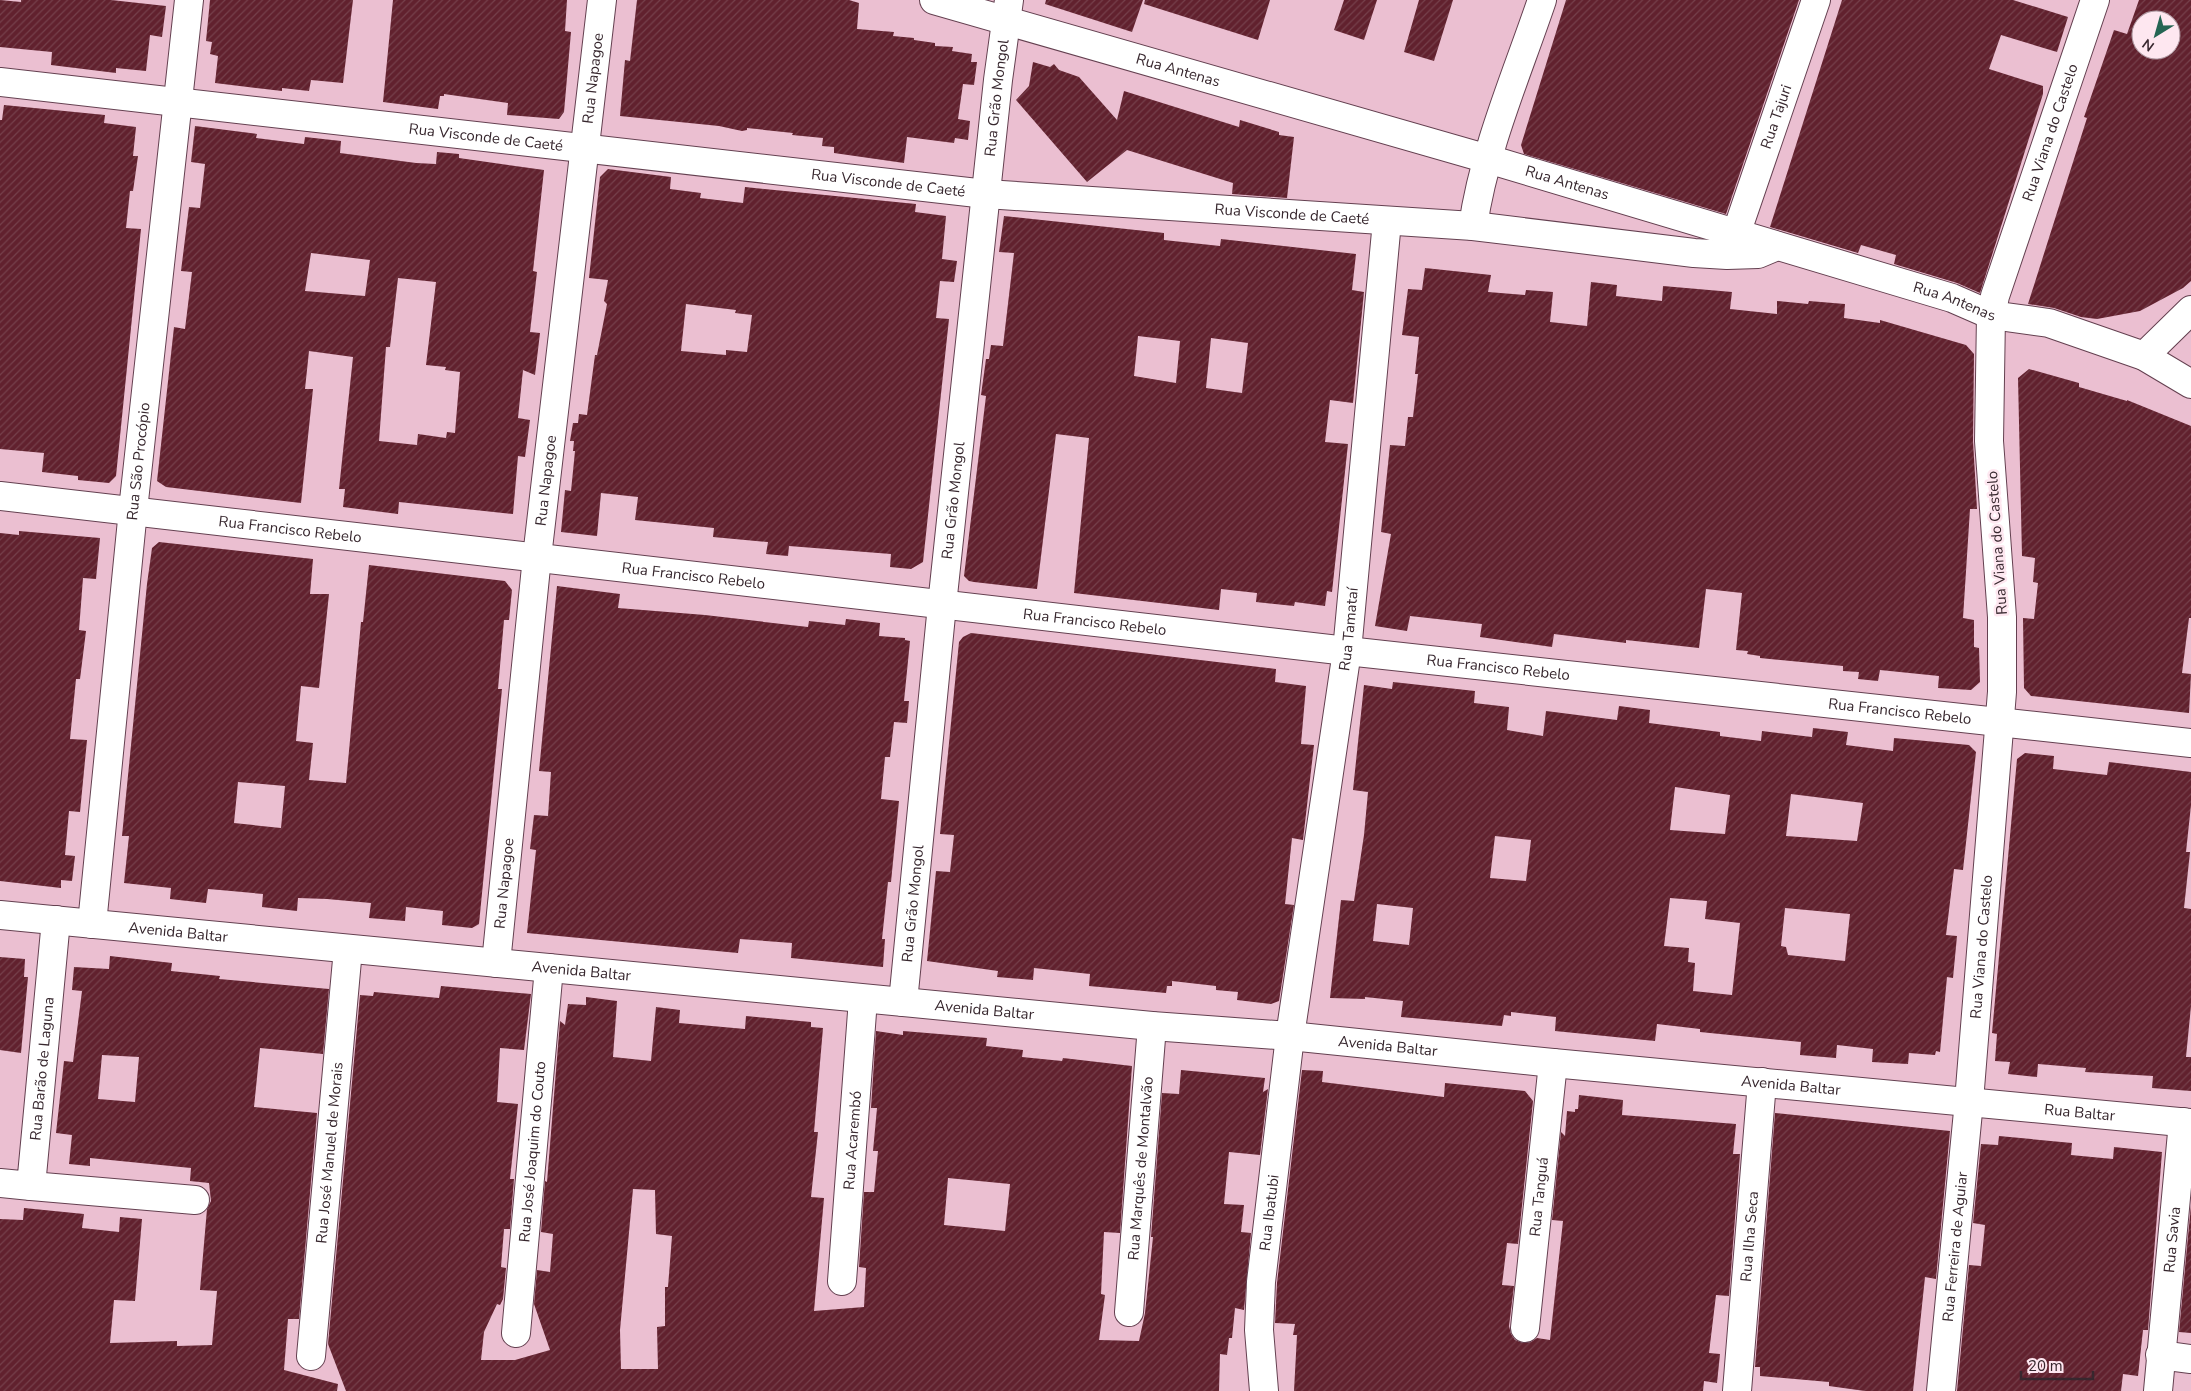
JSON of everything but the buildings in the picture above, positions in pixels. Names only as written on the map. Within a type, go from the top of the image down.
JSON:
[{"type":"street","name":"Rua São Procópio","points":[[92,924],[133,510],[189,0]]},
{"type":"street","name":"Rua Napagoe","points":[[496,963],[537,557],[602,0]]},
{"type":"street","name":"Rua Antenas","points":[[934,0],[1007,11],[1488,159],[1952,298],[1991,315],[2049,323],[2144,356],[2191,384]]},
{"type":"street","points":[[1473,226],[1478,190],[1542,0]]},
{"type":"street","name":"Rua Tajuri","points":[[1736,234],[1816,0]]},
{"type":"street","name":"Rua Viana do Castelo","points":[[1969,1101],[2000,721],[2002,617],[1989,441],[1991,315],[1995,296],[2095,0]]},
{"type":"street","name":"Rua Grão Mongol","points":[[903,1002],[942,605],[1007,11]]},
{"type":"street","name":"Rua Visconde de Caeté","points":[[0,82],[986,194],[1473,226],[1702,254],[1758,254],[1778,246]]},
{"type":"street","name":"Rua Tamataí","points":[[1290,1036],[1347,651],[1386,221]]},
{"type":"street","points":[[2144,356],[2191,310]]},
{"type":"street","name":"Rua Francisco Rebelo","points":[[0,496],[1347,651],[2191,743]]},
{"type":"street","name":"Avenida Baltar","points":[[0,915],[863,999],[1152,1026],[1290,1036],[1553,1063],[1969,1101]]},
{"type":"street","name":"Rua Barão de Laguna","points":[[31,1186],[56,920]]},
{"type":"street","name":"Rua José Manuel de Morais","points":[[311,1356],[348,949]]},
{"type":"street","name":"Rua José Joaquim do Couto","points":[[516,1333],[549,968]]},
{"type":"street","name":"Rua Acarembó","points":[[842,1281],[863,999]]},
{"type":"street","name":"Rua Marquês de Montalvão","points":[[1129,1312],[1152,1026]]},
{"type":"street","name":"Rua Ibatubi","points":[[1264,1391],[1259,1330],[1261,1282],[1290,1036]]},
{"type":"street","name":"Rua Tanguá","points":[[1525,1328],[1553,1063]]},
{"type":"street","name":"Rua Ilha Seca","points":[[1737,1391],[1762,1082]]},
{"type":"street","name":"Rua Baltar","points":[[1969,1101],[2187,1122]]},
{"type":"street","name":"Rua Ferreira de Aguiar","points":[[1941,1391],[1969,1101]]},
{"type":"street","name":"Rua Savia","points":[[2158,1391],[2160,1355],[2187,1122]]},
{"type":"street","points":[[0,1183],[195,1200]]},
{"type":"street","points":[[2160,1355],[2191,1359]]}]
